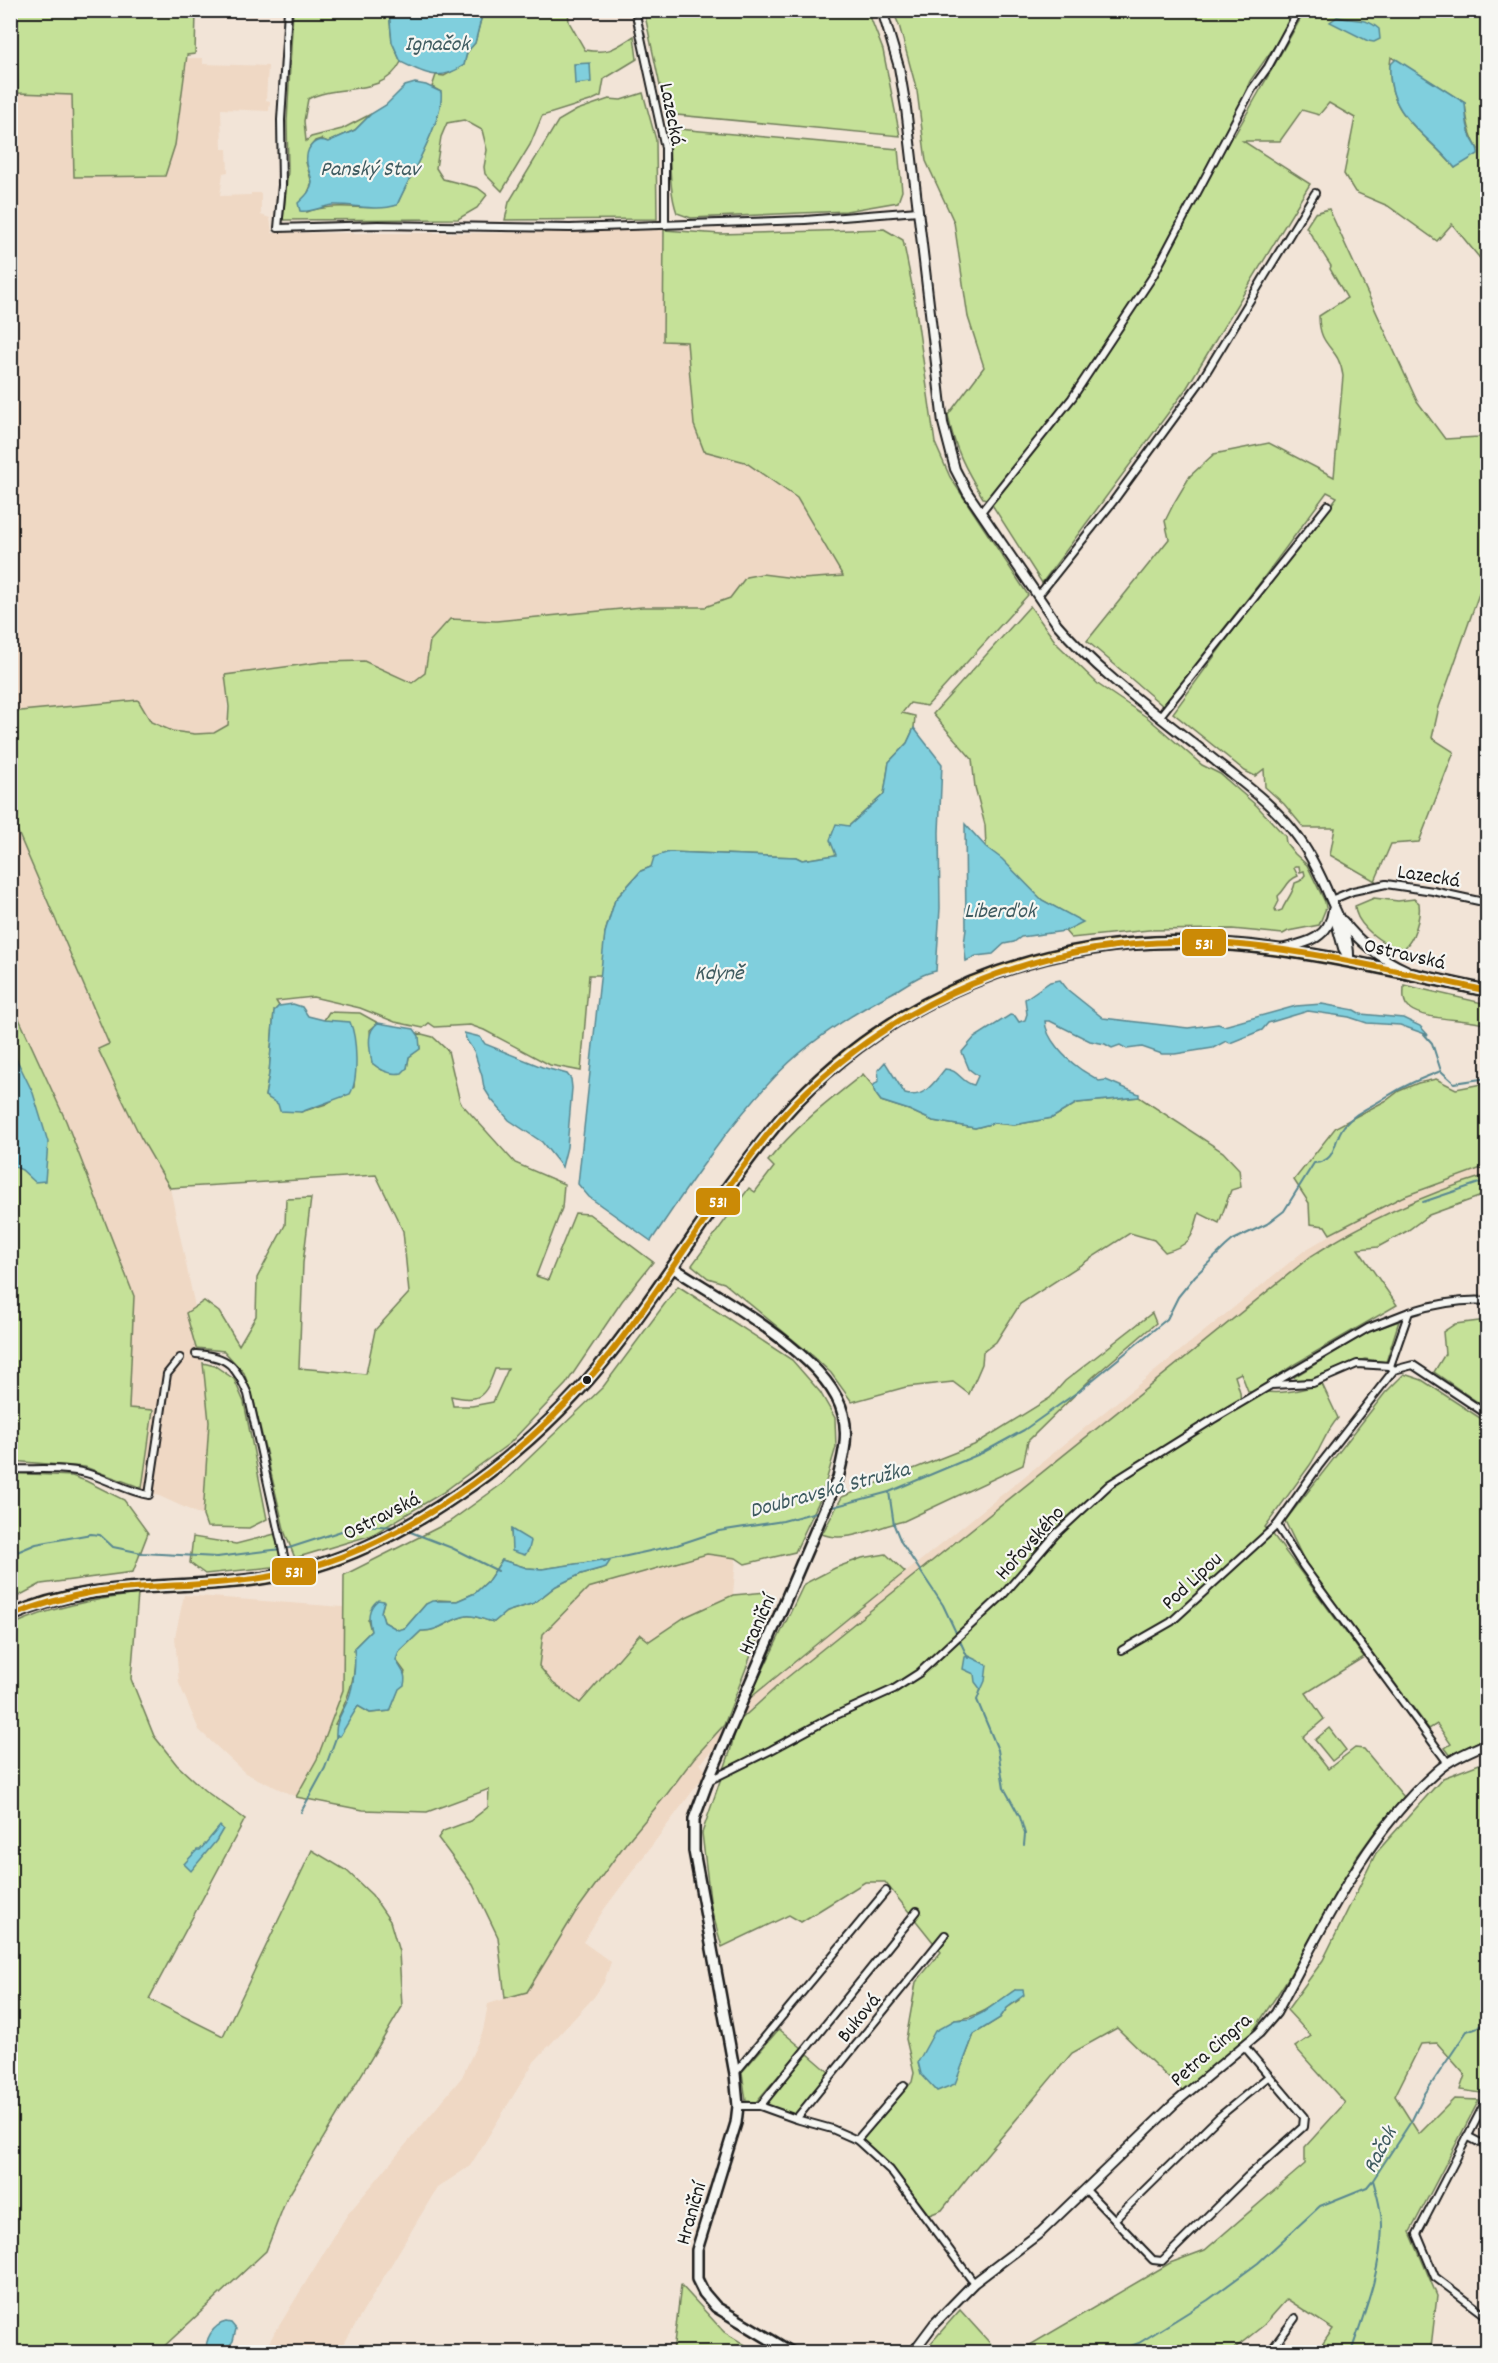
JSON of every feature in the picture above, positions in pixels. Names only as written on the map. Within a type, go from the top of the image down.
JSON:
[{"type":"main road","name":"Ostravská","points":[[10,1616],[32,1606],[62,1597],[104,1589],[242,1581],[288,1574],[357,1552],[383,1541],[426,1516],[490,1471],[540,1429],[587,1380],[613,1350],[736,1176],[793,1104],[848,1054],[876,1033],[926,1002],[974,980],[1062,954],[1111,945],[1184,942],[1277,950],[1349,960],[1488,992]]},
{"type":"main road","name":"Hraniční","points":[[672,1267],[804,1356],[831,1386],[842,1408],[845,1422],[845,1443],[841,1464],[828,1503],[708,1781],[694,1819],[694,1851],[735,2074],[738,2106],[732,2139],[697,2250],[697,2279],[704,2293],[716,2307],[791,2352]]},
{"type":"street","points":[[288,10],[281,120],[282,185],[278,228],[378,225],[570,228],[805,220],[918,211]]},
{"type":"street","name":"Lazecká","points":[[635,10],[665,147],[665,225]]},
{"type":"street","points":[[882,10],[899,67],[943,423],[956,469],[981,512],[1057,624],[1079,648],[1250,788],[1280,816],[1305,849],[1340,918],[1350,947],[1349,960]]},
{"type":"street","points":[[981,512],[1072,398],[1153,276],[1252,89],[1268,67],[1299,10]]},
{"type":"street","points":[[1038,596],[1112,503],[1201,381],[1315,193]]},
{"type":"street","points":[[1160,716],[1328,505]]},
{"type":"street","name":"Lazecká","points":[[1331,901],[1353,891],[1386,885],[1433,891],[1488,903]]},
{"type":"street","points":[[1331,901],[1343,948],[1349,960]]},
{"type":"street","points":[[1277,950],[1308,943],[1317,938],[1329,926],[1333,910]]},
{"type":"street","points":[[1340,918],[1375,954],[1398,966],[1433,979]]},
{"type":"street","points":[[1271,1385],[1368,1328],[1409,1312],[1435,1304],[1472,1300],[1488,1301]]},
{"type":"street","points":[[1392,1368],[1409,1312]]},
{"type":"street","points":[[196,1354],[215,1355],[237,1370],[248,1394],[288,1574]]},
{"type":"street","points":[[10,1469],[84,1473],[115,1482],[137,1493],[149,1495],[167,1374],[180,1358]]},
{"type":"street","name":"Hořovského","points":[[708,1781],[832,1717],[894,1689],[920,1673],[1003,1595],[1056,1534],[1110,1484],[1271,1385],[1313,1383],[1357,1364],[1392,1368],[1413,1365],[1488,1415]]},
{"type":"street","name":"Pod Lipou","points":[[1122,1650],[1171,1622],[1277,1525],[1392,1368]]},
{"type":"street","points":[[1277,1525],[1303,1566],[1448,1763]]},
{"type":"street","name":"Petra Cingra","points":[[913,2352],[934,2324],[974,2283],[1041,2232],[1175,2103],[1259,2033],[1276,2013],[1361,1860],[1388,1822],[1436,1772],[1448,1763],[1488,1743]]},
{"type":"street","points":[[735,2074],[886,1891]]},
{"type":"street","points":[[760,2106],[917,1911]]},
{"type":"street","name":"Buková","points":[[796,2119],[945,1935]]},
{"type":"street","points":[[1086,2190],[1153,2260],[1162,2261],[1246,2177],[1303,2127],[1304,2117],[1244,2046]]},
{"type":"street","points":[[1115,2219],[1220,2116],[1269,2076]]},
{"type":"street","points":[[857,2140],[904,2085]]},
{"type":"street","points":[[1488,2097],[1417,2234],[1435,2277],[1488,2317]]},
{"type":"street","points":[[738,2106],[760,2106],[832,2129],[857,2140],[890,2170],[974,2283]]},
{"type":"street","points":[[1467,2136],[1488,2147]]},
{"type":"street","points":[[1270,2352],[1295,2318]]},
{"type":"shaded area","points":[[11,11],[16,11],[18,93],[72,95],[74,176],[183,90],[187,58],[203,58],[203,64],[268,66],[266,100],[270,101],[269,111],[221,109],[222,149],[227,149],[228,172],[223,173],[220,196],[261,193],[261,215],[270,218],[272,233],[509,233],[664,230],[663,340],[687,342],[694,425],[704,451],[745,462],[797,498],[843,576],[802,579],[762,574],[730,598],[706,607],[642,607],[496,621],[450,619],[430,641],[425,673],[412,683],[364,661],[322,662],[226,675],[228,725],[214,733],[195,734],[172,731],[151,722],[137,700],[11,712]]},
{"type":"shaded area","points":[[10,816],[109,1044],[98,1049],[141,1138],[170,1188],[195,1307],[186,1313],[203,1363],[209,1422],[203,1516],[142,1488],[153,1411],[129,1408],[134,1296],[66,1121],[11,999]]},
{"type":"shaded area","points":[[1487,1166],[1487,1175],[1431,1194],[1334,1241],[1310,1257],[755,1705],[700,1764],[707,1772],[605,1908],[583,1942],[611,1962],[604,1982],[594,1997],[534,2062],[470,2166],[437,2188],[339,2352],[263,2352],[347,2215],[462,2077],[483,2031],[488,2004],[527,1992],[575,1913],[626,1843],[694,1758],[749,1699],[1305,1250],[1365,1215],[1402,1197]]},
{"type":"shaded area","points":[[707,1554],[736,1558],[733,1595],[685,1617],[649,1641],[639,1634],[580,1703],[553,1683],[539,1666],[543,1634],[588,1588]]},
{"type":"shaded area","points":[[184,1595],[343,1607],[343,1690],[317,1759],[296,1797],[245,1773],[199,1730],[179,1683],[175,1637]]},
{"type":"green space","points":[[16,11],[196,11],[195,54],[187,55],[175,145],[165,176],[74,177],[72,95],[18,93]]},
{"type":"green space","points":[[293,11],[389,11],[392,42],[401,62],[383,81],[359,88],[320,94],[308,99],[304,121],[306,141],[311,137],[342,129],[371,114],[355,130],[328,142],[321,139],[315,141],[310,147],[306,162],[312,183],[307,195],[307,212],[330,207],[374,208],[397,205],[436,119],[441,92],[432,87],[436,75],[444,76],[464,65],[467,52],[475,43],[483,11],[568,11],[569,22],[585,50],[611,49],[634,36],[637,59],[604,79],[601,96],[542,116],[530,145],[502,191],[485,174],[487,150],[482,130],[464,120],[447,123],[441,137],[436,168],[443,179],[478,188],[487,195],[477,208],[458,219],[283,220],[288,171],[287,122]]},
{"type":"green space","points":[[644,11],[868,11],[883,50],[900,136],[666,114]]},
{"type":"green space","points":[[893,11],[1297,11],[1250,81],[1228,133],[1234,136],[1305,11],[1487,11],[1487,267],[1452,224],[1437,241],[1388,206],[1355,192],[1344,174],[1355,118],[1329,103],[1319,115],[1302,110],[1280,141],[1243,141],[1310,184],[1186,389],[1042,583],[989,500],[983,498],[977,488],[961,458],[951,427],[948,415],[984,367],[968,317],[954,222],[926,161],[917,91]],"holes":[[[1391,57],[1465,103],[1472,138],[1478,149],[1455,168],[1419,132],[1399,107],[1390,77]]]},
{"type":"green space","points":[[643,93],[656,140],[657,219],[505,220],[509,202],[558,121],[577,110],[609,99],[621,100]]},
{"type":"green space","points":[[668,128],[898,149],[902,191],[898,202],[846,211],[691,218],[677,213],[674,203]]},
{"type":"green space","points":[[1329,209],[1417,401],[1445,439],[1479,437],[1487,413],[1487,571],[1439,707],[1432,738],[1454,752],[1419,842],[1391,844],[1375,881],[1330,855],[1335,828],[1304,828],[1284,804],[1265,787],[1264,769],[1255,776],[1245,771],[1173,713],[1278,569],[1295,553],[1337,497],[1327,492],[1259,584],[1163,706],[1087,641],[1169,539],[1165,521],[1174,503],[1190,476],[1214,454],[1269,443],[1334,477],[1343,376],[1338,358],[1322,335],[1319,316],[1347,298],[1330,269],[1331,266],[1306,227],[1315,213]]},
{"type":"green space","points":[[884,229],[903,240],[913,290],[935,443],[950,477],[1028,595],[927,706],[910,703],[902,713],[915,716],[914,728],[907,743],[889,762],[884,794],[849,826],[836,855],[802,860],[796,857],[669,852],[651,867],[641,871],[615,900],[605,933],[602,975],[589,975],[581,1071],[550,1065],[470,1025],[435,1027],[429,1023],[423,1028],[395,1022],[360,1008],[313,997],[276,1001],[279,1006],[274,1011],[265,1096],[301,1112],[326,1104],[354,1087],[355,1054],[324,1020],[329,1012],[360,1013],[378,1023],[370,1030],[372,1063],[382,1070],[407,1068],[409,1057],[420,1049],[418,1033],[433,1037],[448,1051],[460,1102],[515,1163],[564,1184],[562,1208],[536,1276],[548,1280],[575,1213],[589,1214],[653,1262],[622,1301],[566,1384],[510,1443],[442,1493],[372,1535],[295,1558],[285,1533],[254,1401],[244,1373],[224,1351],[196,1348],[186,1313],[204,1301],[219,1312],[239,1345],[256,1316],[257,1278],[285,1225],[286,1199],[311,1198],[303,1263],[299,1368],[366,1374],[375,1330],[409,1293],[403,1231],[376,1175],[170,1188],[141,1138],[98,1049],[109,1044],[11,816],[10,712],[138,700],[151,722],[172,731],[195,734],[214,733],[228,725],[229,707],[225,675],[322,662],[364,661],[412,683],[425,673],[430,641],[450,619],[496,621],[642,607],[705,607],[730,598],[746,577],[762,574],[802,579],[843,576],[797,498],[745,462],[704,451],[694,425],[687,342],[663,341],[664,230],[721,234]],"holes":[[[495,1369],[508,1369],[493,1402],[472,1406],[453,1406],[451,1396],[469,1399],[480,1396],[488,1386]]]},
{"type":"green space","points":[[1030,606],[1057,644],[1099,685],[1148,718],[1202,765],[1220,774],[1257,806],[1285,836],[1286,843],[1307,865],[1325,902],[1326,908],[1319,925],[1283,934],[1232,929],[1149,930],[1071,938],[1065,931],[1082,922],[1042,900],[986,847],[985,825],[975,787],[972,759],[933,714]],"holes":[[[1299,866],[1300,872],[1304,871],[1305,875],[1295,883],[1282,910],[1276,912],[1278,896],[1298,876],[1294,868]]]},
{"type":"green space","points":[[1374,898],[1398,901],[1414,899],[1419,903],[1416,928],[1403,949],[1378,939],[1358,918],[1355,906]]},
{"type":"green space","points":[[1404,985],[1487,1004],[1487,1025],[1416,1012],[1405,1003]]},
{"type":"green space","points":[[10,999],[66,1121],[134,1296],[129,1408],[153,1410],[142,1488],[85,1467],[11,1461]]},
{"type":"green space","points":[[863,1074],[881,1101],[933,1121],[975,1128],[994,1123],[1014,1125],[1052,1118],[1077,1103],[1139,1097],[1223,1152],[1239,1169],[1241,1187],[1231,1190],[1219,1223],[1199,1213],[1192,1234],[1180,1246],[1165,1252],[1154,1240],[1130,1233],[1020,1304],[996,1342],[983,1352],[982,1364],[969,1394],[953,1382],[906,1387],[852,1402],[831,1373],[813,1356],[724,1283],[708,1278],[692,1265],[749,1188],[755,1192],[774,1167],[768,1161],[779,1148],[813,1114]]},
{"type":"green space","points":[[1436,1079],[1456,1089],[1487,1083],[1487,1166],[1402,1197],[1330,1234],[1325,1226],[1310,1224],[1309,1203],[1294,1180],[1336,1127],[1387,1100],[1399,1091]]},
{"type":"green space","points":[[1487,1175],[1487,1194],[1429,1215],[1407,1231],[1378,1247],[1358,1249],[1397,1305],[1295,1364],[1256,1390],[1281,1392],[1322,1384],[1338,1418],[1310,1465],[1265,1527],[1364,1657],[1306,1693],[1324,1719],[1303,1737],[1328,1769],[1355,1748],[1364,1749],[1404,1797],[1381,1823],[1356,1858],[1287,1980],[1252,2033],[1182,2091],[1117,2028],[1072,2053],[942,2210],[929,2215],[892,2167],[862,2140],[912,2082],[914,2073],[906,2039],[916,1982],[941,1952],[885,1882],[865,1882],[801,1922],[789,1915],[722,1947],[711,1908],[702,1833],[730,1752],[737,1723],[784,1680],[1310,1257],[1374,1220]],"holes":[[[1241,1373],[1248,1391],[1258,1397],[1241,1407],[1240,1392],[1235,1376]],[[1015,1990],[1019,2000],[1007,2008],[1000,2018],[974,2034],[963,2063],[955,2020],[980,2013]]]},
{"type":"green space","points":[[678,1286],[792,1360],[820,1392],[835,1418],[836,1447],[822,1495],[795,1552],[745,1564],[736,1558],[707,1554],[588,1588],[543,1634],[539,1666],[553,1683],[580,1703],[640,1634],[649,1641],[685,1617],[733,1595],[767,1592],[772,1601],[724,1725],[694,1758],[626,1843],[575,1913],[527,1992],[505,1998],[498,1937],[473,1885],[438,1838],[443,1831],[470,1821],[488,1807],[489,1789],[427,1812],[363,1810],[296,1797],[317,1759],[343,1690],[344,1575],[449,1522],[502,1484],[603,1387]],"holes":[[[511,1530],[530,1541],[513,1551]],[[502,1560],[527,1568],[542,1569],[577,1564],[606,1567],[581,1574],[556,1586],[534,1603],[506,1612],[494,1622],[466,1616],[433,1630],[421,1631],[399,1652],[396,1660],[405,1672],[390,1711],[370,1713],[358,1706],[345,1725],[335,1724],[344,1706],[353,1678],[354,1648],[371,1631],[368,1620],[384,1601],[381,1612],[384,1622],[398,1630],[405,1628],[426,1604],[439,1600],[457,1601],[475,1593],[488,1581]]]},
{"type":"green space","points":[[1152,1313],[1156,1323],[1093,1377],[1028,1441],[1023,1465],[904,1521],[852,1536],[831,1537],[822,1534],[842,1497],[974,1445],[1050,1398],[1065,1381]]},
{"type":"green space","points":[[1488,1320],[1487,1405],[1479,1403],[1434,1372],[1445,1354],[1443,1332],[1455,1324]]},
{"type":"green space","points":[[1399,1321],[1386,1362],[1365,1359],[1311,1379],[1295,1380],[1294,1377],[1368,1332]]},
{"type":"green space","points":[[203,1363],[215,1366],[234,1379],[244,1402],[267,1519],[249,1528],[207,1527],[203,1516],[209,1422]]},
{"type":"green space","points":[[1404,1374],[1422,1380],[1480,1418],[1487,1420],[1487,1737],[1451,1756],[1445,1748],[1451,1744],[1437,1724],[1429,1729],[1306,1564],[1285,1521],[1385,1393]]},
{"type":"green space","points":[[10,1473],[72,1476],[124,1500],[148,1533],[133,1572],[41,1584],[11,1600]]},
{"type":"green space","points":[[275,1534],[282,1566],[205,1574],[190,1563],[193,1537],[236,1544]]},
{"type":"green space","points":[[886,1554],[905,1572],[749,1699],[804,1584],[835,1568],[862,1558]]},
{"type":"green space","points":[[138,1594],[131,1679],[154,1736],[177,1765],[204,1790],[245,1819],[149,1999],[223,2036],[312,1850],[347,1871],[372,1895],[390,1921],[399,1952],[402,2007],[286,2200],[266,2251],[158,2352],[11,2352],[10,1626],[42,1613],[73,1605]]},
{"type":"green space","points":[[1329,1728],[1346,1750],[1332,1761],[1315,1740]]},
{"type":"green space","points":[[1487,1761],[1487,2081],[1481,2093],[1460,2090],[1465,2075],[1437,2043],[1421,2044],[1395,2096],[1419,2134],[1454,2099],[1479,2100],[1410,2232],[1437,2296],[1431,2347],[1427,2352],[1317,2352],[1333,2329],[1287,2299],[1264,2325],[1230,2352],[1018,2352],[1170,2263],[1205,2250],[1305,2164],[1305,2147],[1345,2103],[1295,2047],[1311,2036],[1287,2010],[1323,1960],[1376,1853],[1443,1778]]},
{"type":"green space","points":[[779,2029],[802,2048],[756,2102],[746,2101],[742,2072]]},
{"type":"green space","points":[[808,2054],[830,2073],[795,2115],[765,2104]]},
{"type":"green space","points":[[681,2285],[724,2332],[757,2352],[673,2352]]},
{"type":"green space","points":[[960,2310],[998,2352],[923,2352]]},
{"type":"water","name":"Ignačok","points":[[389,10],[483,11],[475,43],[467,52],[464,65],[440,75],[425,73],[401,62],[392,42]]},
{"type":"water","points":[[1337,17],[1360,20],[1374,25],[1379,29],[1380,39],[1374,42],[1368,41],[1330,22]]},
{"type":"water","points":[[1396,59],[1465,103],[1468,129],[1478,154],[1455,168],[1411,123],[1395,99],[1391,83],[1390,65]]},
{"type":"water","points":[[590,63],[591,82],[575,84],[574,64]]},
{"type":"water","name":"Panský Stav","points":[[415,83],[441,92],[441,103],[432,132],[397,205],[373,208],[333,205],[300,211],[298,203],[308,192],[312,183],[307,164],[307,154],[311,145],[318,141],[328,142],[355,130],[405,86]]},
{"type":"water","name":"Kdyně","points":[[914,728],[942,764],[939,832],[940,908],[936,971],[913,980],[843,1021],[812,1043],[784,1068],[754,1100],[723,1139],[651,1241],[589,1197],[578,1184],[605,933],[615,900],[641,871],[651,867],[654,857],[669,852],[796,857],[802,860],[836,855],[830,840],[836,824],[849,826],[884,794],[889,762],[907,743]]},
{"type":"water","name":"Liberďok","points":[[965,824],[1042,900],[1083,922],[1065,931],[1021,937],[1014,942],[1004,944],[993,954],[976,956],[966,961],[964,944],[966,929]]},
{"type":"water","points":[[1060,980],[1068,990],[1103,1018],[1188,1028],[1218,1024],[1224,1026],[1296,1006],[1322,1004],[1354,1010],[1361,1014],[1403,1018],[1420,1026],[1428,1035],[1400,1025],[1367,1023],[1349,1017],[1308,1011],[1268,1023],[1262,1030],[1230,1043],[1226,1041],[1213,1048],[1162,1054],[1142,1047],[1127,1049],[1120,1045],[1112,1048],[1090,1041],[1050,1021],[1045,1021],[1053,1041],[1062,1053],[1081,1070],[1099,1081],[1106,1080],[1139,1094],[1139,1097],[1077,1103],[1052,1118],[1014,1125],[994,1123],[975,1128],[933,1121],[881,1101],[875,1093],[873,1086],[879,1080],[878,1070],[885,1062],[905,1094],[924,1092],[945,1069],[954,1071],[966,1082],[974,1085],[978,1076],[969,1069],[962,1052],[974,1038],[1010,1015],[1015,1016],[1019,1022],[1025,1020],[1027,1014],[1025,999],[1050,982]]},
{"type":"water","points":[[293,1004],[302,1007],[308,1016],[350,1022],[355,1048],[355,1079],[350,1094],[301,1112],[280,1111],[278,1104],[265,1096],[274,1011],[279,1006]]},
{"type":"water","points":[[378,1023],[414,1029],[419,1036],[420,1049],[409,1057],[407,1068],[402,1073],[386,1071],[372,1063],[370,1036]]},
{"type":"water","points":[[464,1033],[480,1037],[485,1044],[542,1067],[567,1074],[571,1079],[567,1147],[562,1167],[542,1142],[509,1120],[491,1099],[484,1088],[474,1051]]},
{"type":"water","points":[[11,1048],[33,1093],[48,1142],[45,1181],[35,1182],[22,1170],[11,1165]]},
{"type":"water","points":[[511,1529],[531,1541],[525,1555],[512,1551]]},
{"type":"water","points":[[502,1560],[527,1568],[542,1569],[602,1560],[610,1561],[606,1567],[581,1574],[556,1586],[534,1603],[506,1612],[494,1622],[466,1616],[433,1630],[421,1631],[399,1652],[396,1660],[405,1681],[390,1711],[370,1713],[358,1706],[340,1736],[336,1736],[338,1721],[352,1688],[355,1667],[354,1648],[371,1631],[369,1614],[374,1603],[378,1600],[384,1601],[381,1612],[384,1622],[398,1630],[405,1628],[426,1604],[432,1601],[457,1601],[475,1593],[488,1581]]},
{"type":"water","points":[[968,1656],[987,1665],[981,1690],[975,1682],[974,1674],[963,1669],[965,1657]]},
{"type":"water","points":[[220,1826],[223,1829],[216,1841],[191,1871],[184,1864],[197,1850],[200,1850]]},
{"type":"water","points":[[1015,1990],[1023,1990],[1024,1995],[1007,2008],[1000,2018],[974,2034],[955,2084],[937,2091],[921,2074],[918,2062],[935,2031],[955,2020],[970,2019],[982,2013]]},
{"type":"water","points":[[226,2322],[231,2323],[236,2329],[233,2341],[225,2352],[207,2352],[206,2347],[210,2334],[217,2326]]},
{"type":"waterway","points":[[1424,1034],[1432,1043],[1441,1071],[1454,1083],[1488,1078]]},
{"type":"waterway","name":"Doubravská Stružka","points":[[829,1508],[889,1492],[982,1453],[1024,1430],[1079,1391],[1167,1319],[1178,1297],[1195,1276],[1226,1246],[1233,1240],[1267,1224],[1284,1211],[1314,1163],[1322,1162],[1331,1155],[1340,1132],[1349,1121],[1400,1089],[1441,1071]]},
{"type":"waterway","points":[[1423,1202],[1488,1180]]},
{"type":"waterway","points":[[889,1492],[894,1525],[901,1542],[943,1605],[968,1658]]},
{"type":"waterway","name":"Doubravská Stružka","points":[[604,1561],[677,1545],[719,1531],[783,1521],[820,1511]]},
{"type":"waterway","points":[[10,1555],[36,1544],[91,1534],[100,1535],[113,1547],[142,1553],[217,1557],[289,1548],[360,1525],[397,1527]]},
{"type":"waterway","points":[[408,1531],[452,1548],[498,1571]]},
{"type":"waterway","points":[[981,1689],[977,1700],[998,1750],[1004,1788],[1020,1817],[1025,1834],[1024,1845]]},
{"type":"waterway","name":"Doubravská Stružka","points":[[301,1812],[325,1768],[337,1735]]},
{"type":"waterway","name":"Račok","points":[[1351,2352],[1379,2258],[1382,2226],[1373,2180],[1412,2120],[1424,2095],[1467,2031],[1488,2023]]},
{"type":"waterway","points":[[1114,2352],[1139,2343],[1208,2300],[1258,2263],[1320,2206],[1367,2187],[1372,2181]]},
{"type":"transit line","name":"531","points":[[10,1616],[31,1608],[94,1592],[246,1580],[293,1572],[342,1557],[390,1535],[435,1509],[477,1481],[514,1452],[550,1420],[599,1367],[634,1322],[746,1162],[796,1102],[836,1066],[878,1034],[924,1007],[971,984],[1021,966],[1072,953],[1125,945],[1179,942],[1257,947],[1334,958],[1488,991]]}]
